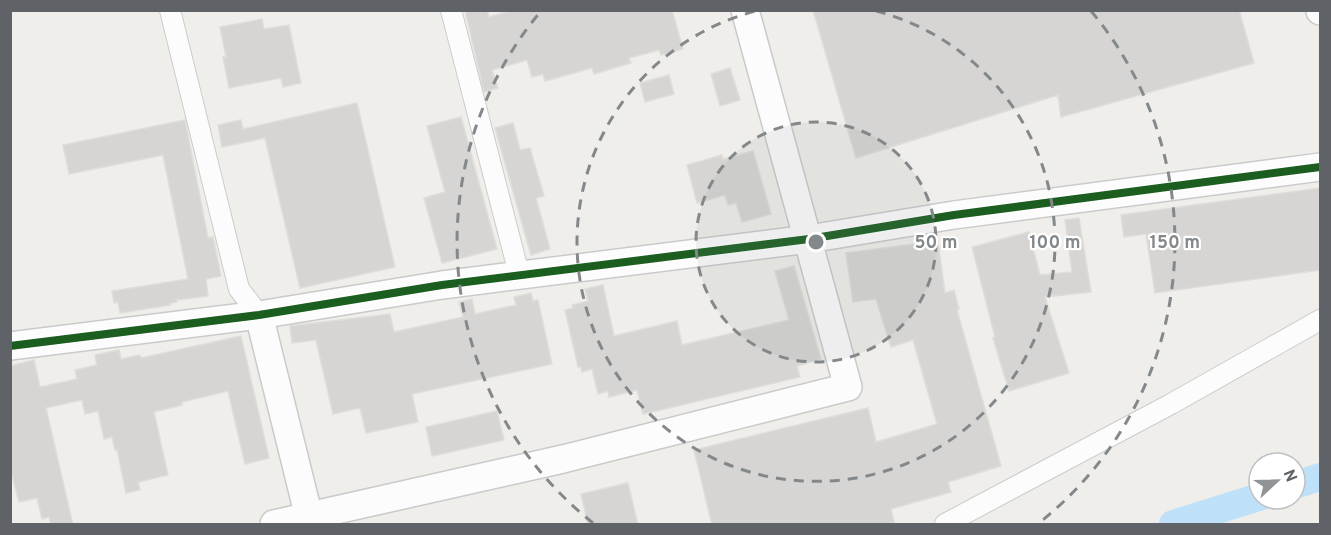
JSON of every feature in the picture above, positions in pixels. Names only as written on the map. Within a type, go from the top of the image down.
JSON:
[{"type":"street","points":[[170,10],[239,290],[259,315],[309,516]]},
{"type":"street","points":[[451,10],[519,274]]},
{"type":"street","points":[[274,525],[563,459],[849,387],[745,10]]},
{"type":"street","points":[[10,346],[259,315],[519,274],[809,238],[954,215],[1320,167]]},
{"type":"street","points":[[945,525],[1320,320]]},
{"type":"building","points":[[465,10],[487,10],[489,17],[513,10],[672,10],[683,49],[661,55],[659,50],[629,58],[631,63],[594,74],[592,68],[545,81],[543,74],[532,77],[527,60],[492,70],[498,88],[484,92]]},
{"type":"building","points":[[813,10],[1239,10],[1254,63],[1061,117],[1058,95],[856,158]]},
{"type":"building","points":[[262,19],[264,29],[289,25],[301,83],[283,87],[281,78],[229,88],[220,27]]},
{"type":"building","points":[[730,68],[740,100],[720,106],[711,74]]},
{"type":"building","points":[[669,75],[674,94],[645,102],[640,83]]},
{"type":"building","points":[[357,103],[395,267],[300,288],[265,138],[222,147],[218,125],[241,120],[243,129]]},
{"type":"building","points":[[461,117],[497,249],[442,263],[424,198],[445,192],[427,126]]},
{"type":"building","points":[[185,120],[208,238],[213,237],[221,276],[206,279],[208,296],[176,300],[177,302],[170,303],[170,305],[120,313],[118,302],[114,303],[112,291],[188,279],[163,155],[69,174],[63,145]]},
{"type":"building","points":[[513,123],[520,150],[530,148],[544,196],[536,198],[550,249],[531,255],[495,128]]},
{"type":"building","points":[[753,151],[771,214],[742,222],[736,203],[728,205],[725,195],[697,203],[687,165],[722,155],[723,159]]},
{"type":"building","points":[[1320,188],[1320,270],[1155,293],[1146,234],[1124,237],[1121,215]]},
{"type":"building","points":[[1079,218],[1091,292],[1045,297],[1069,373],[1009,391],[993,338],[995,337],[972,247],[1029,232],[1040,275],[1072,272],[1065,220]]},
{"type":"building","points":[[938,241],[945,293],[954,290],[959,309],[957,310],[1001,466],[948,482],[951,492],[891,509],[894,522],[884,525],[712,525],[694,450],[868,408],[876,442],[937,424],[913,340],[891,347],[876,299],[853,302],[846,253]]},
{"type":"building","points":[[794,266],[821,359],[797,366],[800,377],[643,414],[637,390],[609,397],[608,391],[598,394],[592,369],[582,372],[581,367],[578,367],[565,310],[573,308],[572,305],[588,301],[585,289],[603,285],[614,336],[677,321],[682,345],[789,320],[775,271]]},
{"type":"building","points":[[531,293],[533,301],[538,300],[552,364],[412,394],[418,422],[366,433],[360,408],[333,414],[316,340],[292,343],[290,326],[390,314],[394,332],[463,317],[459,302],[472,299],[475,314],[516,305],[514,297]]},
{"type":"building","points":[[241,336],[269,458],[245,464],[228,391],[182,402],[182,405],[154,412],[168,475],[138,482],[140,490],[126,493],[117,449],[115,450],[112,437],[104,439],[98,411],[85,414],[82,400],[46,408],[73,525],[51,525],[49,517],[42,519],[37,498],[19,502],[10,467],[10,366],[34,360],[40,387],[77,379],[75,370],[97,365],[95,355],[119,350],[121,359],[140,355],[141,358]]},
{"type":"building","points":[[497,411],[504,440],[432,456],[426,427]]},
{"type":"building","points":[[628,483],[638,525],[588,525],[581,494]]},
{"type":"waterway","points":[[1307,481],[1320,477]]},
{"type":"waterway","points":[[1173,524],[1247,501]]},
{"type":"cycle path","points":[[10,346],[259,315],[442,285],[809,239],[954,215],[1320,167]]}]
